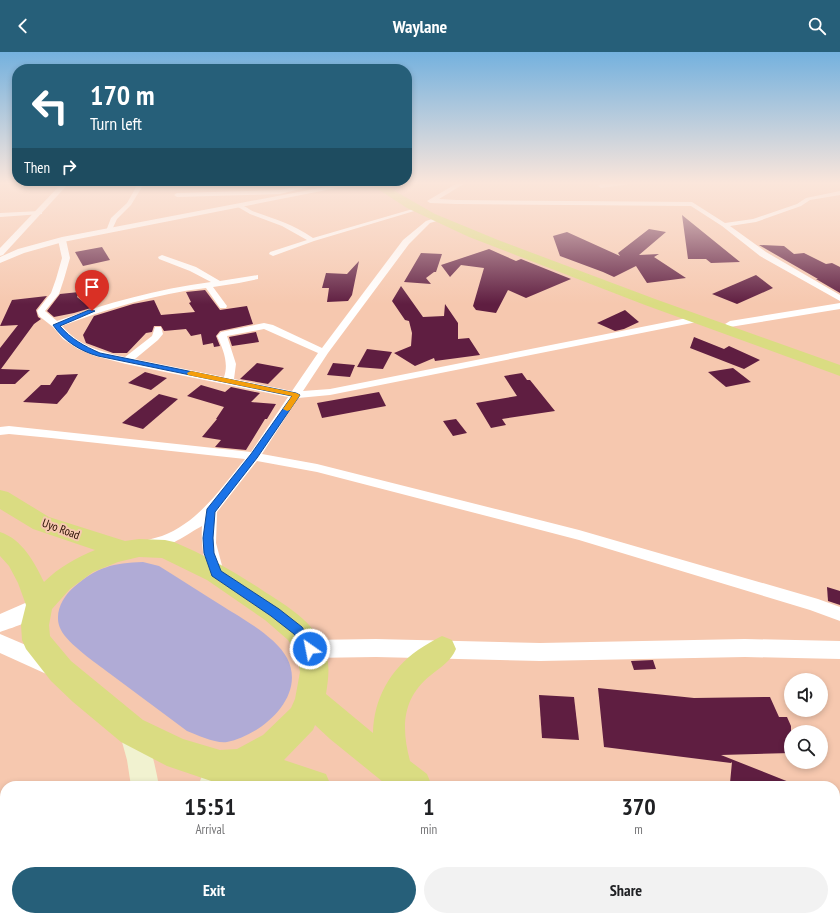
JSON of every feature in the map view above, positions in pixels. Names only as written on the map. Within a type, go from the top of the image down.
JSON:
[{"type":"highway","points":[[447,223],[589,280],[840,371]]},
{"type":"highway","points":[[470,223],[560,260],[730,324],[840,362]]},
{"type":"highway","name":"Uyo Road","points":[[0,498],[41,523],[132,550]]},
{"type":"highway","points":[[0,541],[18,559],[31,582],[39,605],[35,625],[36,640],[61,671],[132,731],[179,754],[220,766],[240,766],[270,772],[298,781]]},
{"type":"highway","points":[[39,605],[61,582],[84,565],[114,553],[132,550],[165,549],[190,559],[216,573],[275,612],[298,631],[310,649],[315,672],[310,700],[302,719],[275,747],[240,766]]},
{"type":"highway","points":[[405,779],[390,749],[388,718],[395,696],[411,674],[442,649]]},
{"type":"highway","points":[[310,700],[341,728],[405,779]]},
{"type":"main road","points":[[132,731],[141,760],[144,781]]},
{"type":"main road","points":[[219,781],[240,766]]},
{"type":"street","points":[[0,253],[30,223]]},
{"type":"street","points":[[109,231],[112,223]]},
{"type":"street","points":[[0,260],[21,251],[62,240],[153,223]]},
{"type":"street","points":[[281,223],[312,240]]},
{"type":"street","points":[[273,254],[367,223]]},
{"type":"street","points":[[132,550],[167,540],[197,522],[210,511],[254,456],[324,352],[406,242],[427,223]]},
{"type":"street","points":[[720,223],[764,254],[840,298]]},
{"type":"street","points":[[724,225],[742,223]]},
{"type":"street","points":[[62,240],[66,258],[62,272],[55,294],[41,311],[42,314],[56,325],[66,337],[81,347],[98,354],[126,361],[228,380],[296,395],[330,392],[697,320]]},
{"type":"street","points":[[162,257],[193,269],[218,283]]},
{"type":"street","points":[[56,325],[104,307],[173,290],[239,281],[255,277]]},
{"type":"street","points":[[208,285],[223,306]]},
{"type":"street","points":[[730,324],[840,306]]},
{"type":"street","points":[[228,380],[232,373],[230,353],[222,336],[224,334],[264,326],[270,327],[324,352]]},
{"type":"street","points":[[126,361],[155,338],[158,334],[158,329]]},
{"type":"street","points":[[0,431],[23,431],[254,456],[317,468],[579,535],[812,604],[840,614]]},
{"type":"street","points":[[210,511],[208,538],[209,553],[216,573]]},
{"type":"street","points":[[0,623],[13,619],[39,605]]},
{"type":"street","points":[[0,643],[61,671]]},
{"type":"street","points":[[310,649],[376,648],[540,652],[745,648],[840,650]]},
{"type":"shaded area","points":[[143,562],[159,566],[240,617],[267,636],[282,650],[287,658],[292,672],[291,686],[286,699],[278,712],[267,722],[240,738],[227,742],[201,737],[187,731],[90,659],[70,641],[61,630],[58,618],[60,607],[70,591],[82,580],[106,567]]},
{"type":"building","points":[[683,223],[691,223],[740,262],[711,263],[706,259],[688,259]]},
{"type":"building","points":[[649,229],[666,232],[639,255],[659,254],[654,257],[686,278],[647,283],[636,266],[614,277],[560,256],[553,236],[567,232],[620,256],[618,253]]},
{"type":"building","points":[[759,245],[784,246],[794,254],[804,253],[826,264],[832,263],[840,267],[840,293],[816,279],[818,279]]},
{"type":"building","points":[[102,247],[110,260],[83,266],[75,252]]},
{"type":"building","points":[[489,249],[516,261],[521,259],[571,279],[526,298],[508,290],[496,313],[476,310],[473,306],[484,268],[461,265],[450,277],[441,265]]},
{"type":"building","points":[[421,253],[442,254],[436,272],[426,278],[431,284],[404,282]]},
{"type":"building","points":[[359,261],[352,295],[348,301],[327,302],[329,288],[322,288],[326,273],[347,274]]},
{"type":"building","points":[[756,275],[773,288],[737,304],[712,294]]},
{"type":"building","points":[[401,286],[423,317],[444,316],[445,304],[458,323],[458,339],[469,338],[480,355],[435,361],[434,358],[415,366],[394,353],[411,346],[412,333],[409,321],[405,320],[392,301]]},
{"type":"building","points":[[205,290],[220,310],[247,306],[253,324],[220,331],[216,336],[220,346],[214,347],[213,343],[203,345],[201,334],[191,336],[186,329],[164,331],[161,326],[154,326],[152,332],[146,333],[127,353],[113,353],[86,343],[83,335],[94,316],[133,304],[154,300],[161,315],[195,312],[189,303],[191,302],[186,292]]},
{"type":"building","points":[[79,292],[77,297],[91,308],[54,317],[47,311],[60,294]]},
{"type":"building","points":[[47,296],[36,310],[38,317],[41,319],[34,324],[1,369],[30,370],[15,384],[0,384],[0,348],[18,325],[0,326],[12,300]]},
{"type":"building","points":[[625,310],[639,322],[624,329],[615,331],[597,323]]},
{"type":"building","points":[[256,332],[259,342],[232,346],[229,337]]},
{"type":"building","points":[[694,337],[724,349],[729,346],[760,360],[744,369],[690,348]]},
{"type":"building","points":[[367,349],[392,352],[383,369],[357,367]]},
{"type":"building","points":[[257,363],[284,368],[268,384],[240,379]]},
{"type":"building","points":[[333,363],[355,365],[350,377],[327,375]]},
{"type":"building","points":[[733,368],[751,382],[726,387],[708,372]]},
{"type":"building","points":[[145,372],[167,378],[151,390],[128,383]]},
{"type":"building","points":[[522,373],[527,380],[530,380],[555,411],[502,419],[506,425],[491,428],[476,403],[517,396],[504,376]]},
{"type":"building","points":[[78,374],[67,393],[57,404],[23,402],[41,385],[50,385],[57,375]]},
{"type":"building","points":[[201,385],[225,392],[231,387],[260,393],[251,402],[276,404],[246,450],[215,447],[221,440],[202,437],[217,419],[224,407],[187,396]]},
{"type":"building","points":[[379,392],[386,406],[322,418],[317,403]]},
{"type":"building","points":[[159,394],[178,399],[143,429],[122,423]]},
{"type":"building","points":[[456,419],[467,433],[453,436],[443,421]]},
{"type":"building","points":[[827,587],[840,591],[840,605],[828,601]]},
{"type":"building","points":[[653,660],[656,669],[634,670],[631,661]]},
{"type":"building","points":[[598,688],[694,698],[770,697],[779,717],[787,717],[791,725],[784,725],[784,753],[721,755],[786,781],[730,781],[732,762],[604,747]]},
{"type":"building","points":[[539,695],[574,697],[579,740],[542,738]]},
{"type":"slow traffic","points":[[191,373],[296,395],[287,409]]},
{"type":"route","points":[[92,311],[80,317],[56,325],[66,337],[81,347],[98,354],[296,395],[254,456],[210,511],[208,538],[209,553],[216,573],[275,612],[298,631],[310,649]]}]
